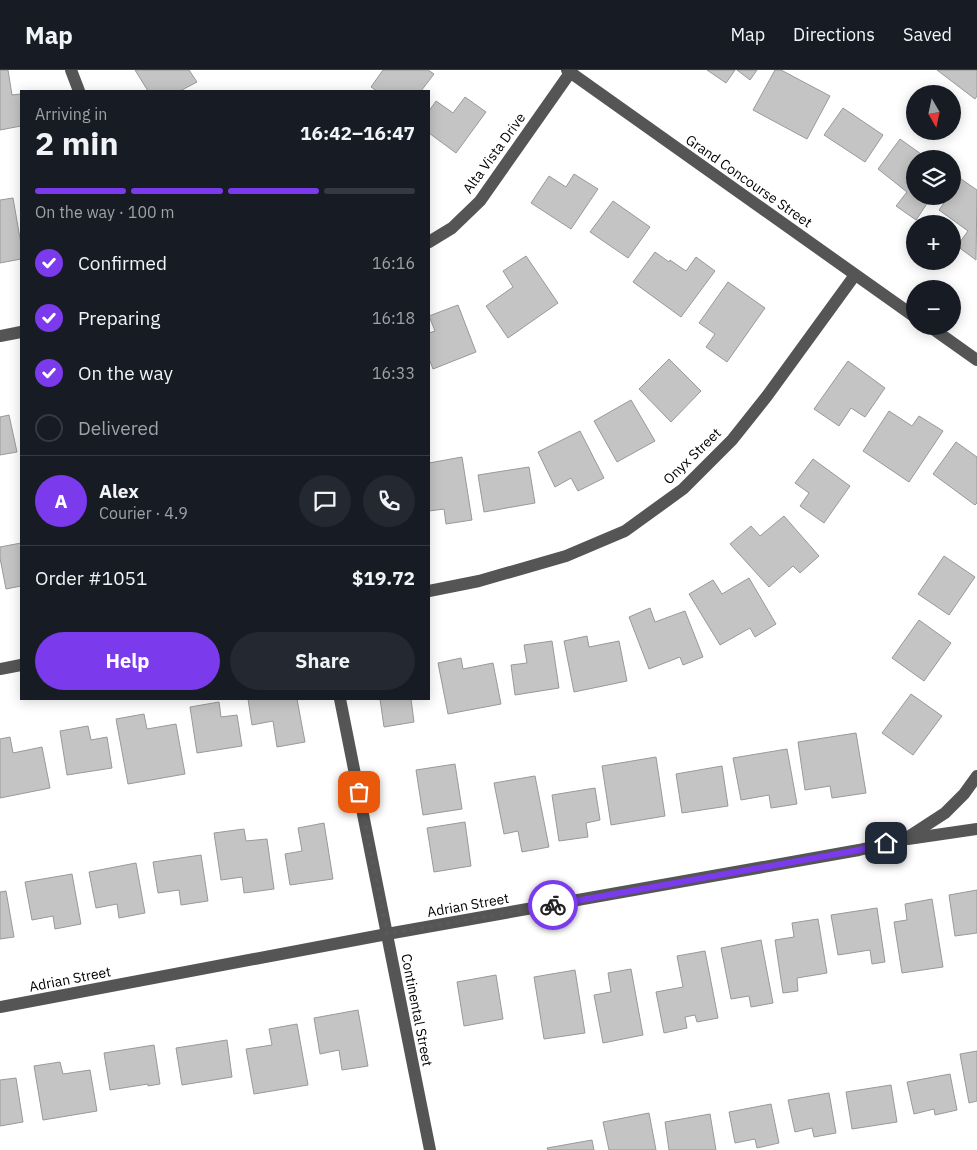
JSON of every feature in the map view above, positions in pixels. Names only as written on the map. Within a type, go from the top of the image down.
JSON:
[{"type":"street","points":[[71,70],[79,90]]},
{"type":"street","name":"Alta Vista Drive","points":[[430,241],[452,228],[480,201],[569,71]]},
{"type":"street","name":"Grand Concourse Street","points":[[569,71],[906,310]]},
{"type":"street","name":"Onyx Street","points":[[430,591],[479,581],[566,556],[625,530],[683,489],[732,440],[767,396],[855,274]]},
{"type":"street","points":[[0,336],[20,332]]},
{"type":"street","points":[[942,335],[977,360]]},
{"type":"street","points":[[0,669],[20,665]]},
{"type":"street","name":"Continental Street","points":[[340,700],[430,1150]]},
{"type":"street","name":"Adrian Street","points":[[0,1007],[387,934],[850,851],[906,839],[945,813],[964,794],[977,776]]},
{"type":"street","points":[[906,839],[977,829]]},
{"type":"building","points":[[0,70],[8,70],[12,95],[20,94],[20,126],[0,130]]},
{"type":"building","points":[[135,70],[189,70],[197,82],[182,90],[147,90]]},
{"type":"building","points":[[383,70],[428,70],[434,74],[422,90],[376,90],[371,87]]},
{"type":"building","points":[[707,70],[735,70],[726,83]]},
{"type":"building","points":[[737,70],[757,70],[750,80]]},
{"type":"building","points":[[775,70],[781,70],[830,96],[807,139],[753,110]]},
{"type":"building","points":[[937,70],[977,70],[977,96],[975,99],[961,88],[961,85],[957,85]]},
{"type":"building","points":[[465,97],[486,112],[456,153],[430,134],[430,110],[436,101],[453,113]]},
{"type":"building","points":[[843,108],[883,135],[865,162],[824,135]]},
{"type":"building","points":[[900,139],[915,150],[906,150],[906,191],[878,169]]},
{"type":"building","points":[[574,174],[598,189],[571,229],[531,203],[549,176],[566,187]]},
{"type":"building","points":[[961,179],[977,190],[976,260],[961,249],[961,241],[968,231],[961,226],[961,215],[946,215],[939,210],[943,205],[961,205]]},
{"type":"building","points":[[906,193],[906,205],[926,205],[919,215],[909,215],[896,206]]},
{"type":"building","points":[[13,198],[20,238],[20,259],[0,263],[0,200]]},
{"type":"building","points":[[613,201],[650,227],[628,258],[590,232]]},
{"type":"building","points":[[655,252],[686,271],[696,257],[715,271],[681,317],[633,282]]},
{"type":"building","points":[[526,256],[558,303],[508,338],[486,306],[513,287],[503,271]]},
{"type":"building","points":[[728,282],[765,308],[727,362],[706,347],[715,334],[699,323]]},
{"type":"building","points":[[458,305],[476,352],[433,369],[430,362],[430,333],[435,331],[430,316]]},
{"type":"building","points":[[669,359],[701,391],[671,422],[639,389]]},
{"type":"building","points":[[848,361],[885,388],[865,417],[851,408],[839,426],[814,409]]},
{"type":"building","points":[[631,400],[655,441],[617,462],[594,421]]},
{"type":"building","points":[[889,411],[912,426],[919,416],[943,431],[909,482],[863,451]]},
{"type":"building","points":[[9,415],[17,452],[0,455],[0,417]]},
{"type":"building","points":[[580,431],[604,478],[578,491],[571,478],[555,487],[538,452]]},
{"type":"building","points":[[956,442],[977,457],[977,503],[975,505],[933,474]]},
{"type":"building","points":[[462,457],[472,520],[446,524],[444,509],[430,511],[430,463]]},
{"type":"building","points":[[813,459],[850,486],[824,523],[800,506],[809,493],[795,483]]},
{"type":"building","points":[[529,467],[535,503],[484,512],[478,475]]},
{"type":"building","points":[[784,516],[819,556],[800,573],[793,566],[769,587],[730,544],[751,526],[760,536]]},
{"type":"building","points":[[20,543],[20,586],[6,589],[0,558],[0,547]]},
{"type":"building","points":[[944,556],[975,577],[949,615],[918,594]]},
{"type":"building","points":[[749,578],[776,624],[755,637],[750,628],[720,645],[689,594],[713,580],[722,594]]},
{"type":"building","points":[[650,608],[655,622],[685,611],[703,657],[683,665],[680,657],[649,669],[629,617]]},
{"type":"building","points":[[919,620],[951,643],[924,681],[892,658]]},
{"type":"building","points":[[587,636],[589,647],[619,641],[627,681],[574,692],[564,641]]},
{"type":"building","points":[[552,641],[559,688],[515,695],[511,665],[527,663],[524,645]]},
{"type":"building","points":[[461,658],[463,669],[493,663],[501,704],[448,714],[438,663]]},
{"type":"building","points":[[911,694],[942,716],[913,755],[882,733]]},
{"type":"building","points":[[248,700],[297,700],[305,742],[277,747],[273,721],[252,725]]},
{"type":"building","points":[[380,700],[411,700],[414,722],[384,727]]},
{"type":"building","points":[[219,702],[221,717],[237,715],[242,746],[197,753],[190,707]]},
{"type":"building","points":[[144,714],[147,729],[176,724],[185,774],[128,784],[116,719]]},
{"type":"building","points":[[88,726],[91,740],[107,737],[112,768],[67,775],[60,731]]},
{"type":"building","points":[[856,733],[866,793],[832,798],[830,786],[805,790],[798,742]]},
{"type":"building","points":[[10,737],[13,753],[42,747],[50,788],[0,798],[0,739]]},
{"type":"building","points":[[787,749],[797,804],[771,808],[769,795],[741,800],[733,758]]},
{"type":"building","points":[[656,757],[665,816],[611,825],[602,766]]},
{"type":"building","points":[[455,764],[462,809],[423,815],[416,770]]},
{"type":"building","points":[[722,766],[728,806],[682,813],[676,774]]},
{"type":"building","points":[[535,776],[549,847],[522,852],[518,831],[504,834],[494,783]]},
{"type":"building","points":[[595,788],[600,820],[586,823],[588,837],[559,841],[552,795]]},
{"type":"building","points":[[465,822],[471,866],[434,872],[427,828]]},
{"type":"building","points":[[324,823],[333,879],[290,885],[285,854],[302,851],[298,828]]},
{"type":"building","points":[[244,829],[246,841],[267,839],[274,889],[244,893],[242,877],[221,880],[214,833]]},
{"type":"building","points":[[201,855],[208,901],[181,905],[179,890],[158,893],[153,862]]},
{"type":"building","points":[[136,863],[145,913],[119,918],[117,904],[96,908],[89,872]]},
{"type":"building","points":[[72,874],[81,924],[55,929],[53,916],[32,920],[25,882]]},
{"type":"building","points":[[977,890],[977,933],[955,936],[949,895]]},
{"type":"building","points":[[6,891],[14,937],[0,939],[0,892]]},
{"type":"building","points":[[932,899],[943,967],[902,973],[894,922],[907,920],[905,904]]},
{"type":"building","points":[[877,908],[885,962],[872,964],[870,950],[838,955],[831,915]]},
{"type":"building","points":[[818,919],[827,973],[797,978],[798,991],[783,993],[775,940],[794,937],[792,923]]},
{"type":"building","points":[[761,940],[773,1003],[751,1007],[749,996],[731,999],[721,948]]},
{"type":"building","points":[[705,951],[718,1018],[697,1022],[695,1015],[685,1017],[687,1028],[664,1033],[656,992],[683,987],[677,956]]},
{"type":"building","points":[[631,969],[643,1035],[603,1043],[594,995],[611,992],[608,973]]},
{"type":"building","points":[[575,970],[585,1033],[544,1039],[534,977]]},
{"type":"building","points":[[496,975],[503,1019],[464,1026],[457,982]]},
{"type":"building","points":[[358,1010],[368,1066],[342,1070],[339,1050],[320,1054],[314,1018]]},
{"type":"building","points":[[297,1024],[308,1085],[254,1094],[246,1049],[272,1045],[269,1029]]},
{"type":"building","points":[[227,1040],[232,1077],[182,1085],[176,1048]]},
{"type":"building","points":[[154,1045],[160,1084],[110,1090],[104,1053]]},
{"type":"building","points":[[977,1051],[977,1101],[969,1103],[960,1054]]},
{"type":"building","points":[[60,1062],[63,1074],[90,1070],[97,1111],[43,1120],[34,1066]]},
{"type":"building","points":[[950,1074],[957,1110],[935,1115],[934,1109],[914,1114],[907,1082]]},
{"type":"building","points":[[16,1078],[23,1122],[0,1126],[0,1080]]},
{"type":"building","points":[[891,1085],[897,1122],[852,1129],[846,1092]]},
{"type":"building","points":[[829,1093],[836,1133],[814,1137],[812,1128],[795,1132],[788,1100]]},
{"type":"building","points":[[771,1104],[779,1143],[757,1148],[755,1139],[735,1143],[729,1112]]},
{"type":"building","points":[[649,1113],[656,1150],[609,1150],[603,1122]]},
{"type":"building","points":[[710,1114],[716,1150],[669,1150],[665,1122]]},
{"type":"building","points":[[592,1140],[594,1150],[548,1150],[547,1148]]},
{"type":"way so far","points":[[359,792],[387,934],[553,905]]},
{"type":"route","points":[[553,905],[859,850],[886,843]]}]
